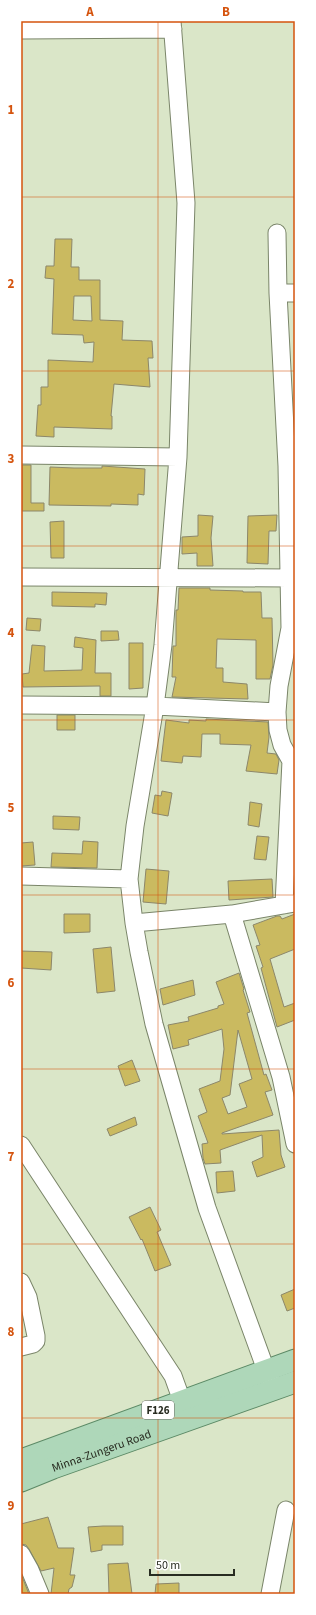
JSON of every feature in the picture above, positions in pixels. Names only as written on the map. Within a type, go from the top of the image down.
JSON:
[{"type":"main road","name":"Minna-Zungeru Road","points":[[21,1481],[270,1380],[295,1360]]},
{"type":"main road","name":"Minna-Zungeru Road","points":[[21,1460],[182,1401],[270,1380],[295,1382]]},
{"type":"street","points":[[21,30],[73,25],[172,25],[186,203],[178,457],[169,577],[155,706],[135,826],[129,879],[134,923],[154,1024],[207,1208],[270,1380]]},
{"type":"street","points":[[134,923],[232,914],[289,904],[293,761],[282,745],[278,730],[277,712],[279,686],[293,628],[289,578],[287,466],[278,294],[277,233]]},
{"type":"street","points":[[278,294],[295,293]]},
{"type":"street","points":[[21,455],[178,457]]},
{"type":"street","points":[[21,577],[289,578]]},
{"type":"street","points":[[21,705],[155,706],[277,712]]},
{"type":"street","points":[[21,876],[129,879]]},
{"type":"street","points":[[232,914],[281,1077],[295,1144]]},
{"type":"street","points":[[22,1149],[173,1376],[182,1401]]},
{"type":"street","points":[[21,1282],[28,1297],[36,1341],[33,1344],[21,1347]]},
{"type":"street","points":[[270,1594],[286,1510]]},
{"type":"street","points":[[21,1554],[30,1570],[40,1594]]},
{"type":"building","points":[[55,239],[72,239],[71,267],[79,267],[79,280],[100,280],[100,320],[123,321],[122,340],[152,341],[153,358],[148,358],[150,387],[114,384],[111,416],[112,429],[54,427],[54,437],[36,436],[38,405],[41,405],[41,387],[48,387],[48,360],[93,362],[94,342],[84,343],[83,335],[52,334],[54,279],[45,278],[46,266],[54,266]],"holes":[[[74,296],[91,296],[92,321],[73,320]]]},
{"type":"building","points":[[22,465],[31,465],[31,503],[44,503],[44,511],[22,511]]},
{"type":"building","points":[[102,466],[145,469],[144,495],[138,494],[138,505],[49,505],[50,467],[102,468]]},
{"type":"building","points":[[198,515],[213,516],[211,538],[213,566],[197,566],[197,553],[182,554],[182,537],[198,536]]},
{"type":"building","points":[[277,515],[276,531],[269,531],[268,564],[247,563],[248,516]]},
{"type":"building","points":[[64,521],[64,558],[51,558],[50,522]]},
{"type":"building","points":[[179,588],[210,588],[210,590],[261,592],[262,618],[272,618],[273,665],[270,679],[256,679],[256,640],[217,639],[216,668],[223,668],[223,682],[247,684],[248,699],[172,697],[176,677],[172,677],[173,646],[176,646],[176,610],[178,610]]},
{"type":"building","points":[[52,592],[107,593],[106,605],[95,604],[95,607],[52,606]]},
{"type":"building","points":[[27,618],[41,619],[40,631],[26,630]]},
{"type":"building","points":[[101,631],[118,631],[119,640],[101,641]]},
{"type":"building","points":[[75,637],[96,640],[95,673],[111,673],[111,696],[100,696],[100,686],[23,687],[22,674],[29,673],[32,645],[45,646],[44,671],[82,670],[83,648],[74,647]]},
{"type":"building","points":[[129,643],[143,643],[143,688],[129,689]]},
{"type":"building","points":[[57,715],[75,715],[75,730],[57,730]]},
{"type":"building","points":[[206,719],[268,722],[269,737],[267,753],[276,754],[279,760],[277,774],[246,771],[251,745],[220,744],[220,734],[202,734],[201,757],[183,756],[182,763],[161,761],[166,720],[189,723],[189,720],[206,721]]},
{"type":"building","points":[[162,791],[172,793],[168,816],[152,813],[155,795],[161,796]]},
{"type":"building","points":[[250,802],[262,804],[259,827],[248,825]]},
{"type":"building","points":[[53,816],[80,817],[79,830],[53,829]]},
{"type":"building","points":[[257,836],[269,837],[266,860],[254,859]]},
{"type":"building","points":[[83,841],[98,842],[97,868],[51,867],[52,853],[82,854]]},
{"type":"building","points":[[33,842],[35,865],[21,866],[21,843]]},
{"type":"building","points":[[146,869],[169,871],[166,904],[143,902]]},
{"type":"building","points":[[272,879],[273,897],[229,900],[228,881]]},
{"type":"building","points":[[64,914],[90,914],[90,932],[64,933]]},
{"type":"building","points":[[295,914],[295,949],[270,959],[284,1007],[295,1003],[295,1020],[277,1027],[261,968],[263,967],[256,946],[260,945],[253,925],[277,916],[280,916],[282,919]]},
{"type":"building","points":[[111,947],[115,991],[97,993],[93,949]]},
{"type":"building","points":[[21,951],[52,952],[51,970],[21,968]]},
{"type":"building","points":[[239,973],[250,1012],[247,1013],[264,1075],[266,1074],[272,1090],[265,1092],[273,1115],[222,1133],[279,1130],[281,1155],[285,1167],[257,1177],[252,1162],[263,1157],[262,1135],[220,1150],[221,1163],[205,1164],[203,1158],[202,1144],[208,1143],[198,1116],[207,1112],[199,1089],[220,1081],[224,1049],[222,1029],[188,1040],[189,1045],[173,1049],[168,1025],[189,1021],[188,1017],[218,1008],[218,1006],[224,1004],[216,982]],"holes":[[[238,1030],[252,1079],[239,1084],[247,1107],[228,1114],[222,1098],[230,1095]]]},
{"type":"building","points":[[193,980],[195,995],[163,1005],[160,989]]},
{"type":"building","points":[[132,1060],[140,1081],[125,1086],[118,1066]]},
{"type":"building","points":[[135,1117],[137,1125],[110,1136],[107,1129]]},
{"type":"building","points":[[233,1171],[235,1191],[217,1193],[216,1172]]},
{"type":"building","points":[[150,1207],[161,1230],[157,1232],[171,1265],[155,1271],[142,1239],[141,1240],[129,1217]]},
{"type":"building","points":[[295,1289],[295,1308],[287,1311],[281,1295]]},
{"type":"building","points":[[48,1517],[58,1548],[74,1548],[70,1575],[75,1575],[72,1587],[69,1589],[68,1594],[51,1594],[54,1568],[41,1571],[29,1549],[26,1545],[21,1544],[21,1524]]},
{"type":"building","points":[[123,1526],[123,1545],[102,1545],[102,1550],[91,1552],[88,1527]]},
{"type":"building","points":[[128,1563],[132,1594],[109,1594],[108,1564]]},
{"type":"building","points":[[21,1574],[29,1594],[21,1594]]},
{"type":"building","points":[[179,1583],[179,1594],[155,1594],[156,1584]]}]
